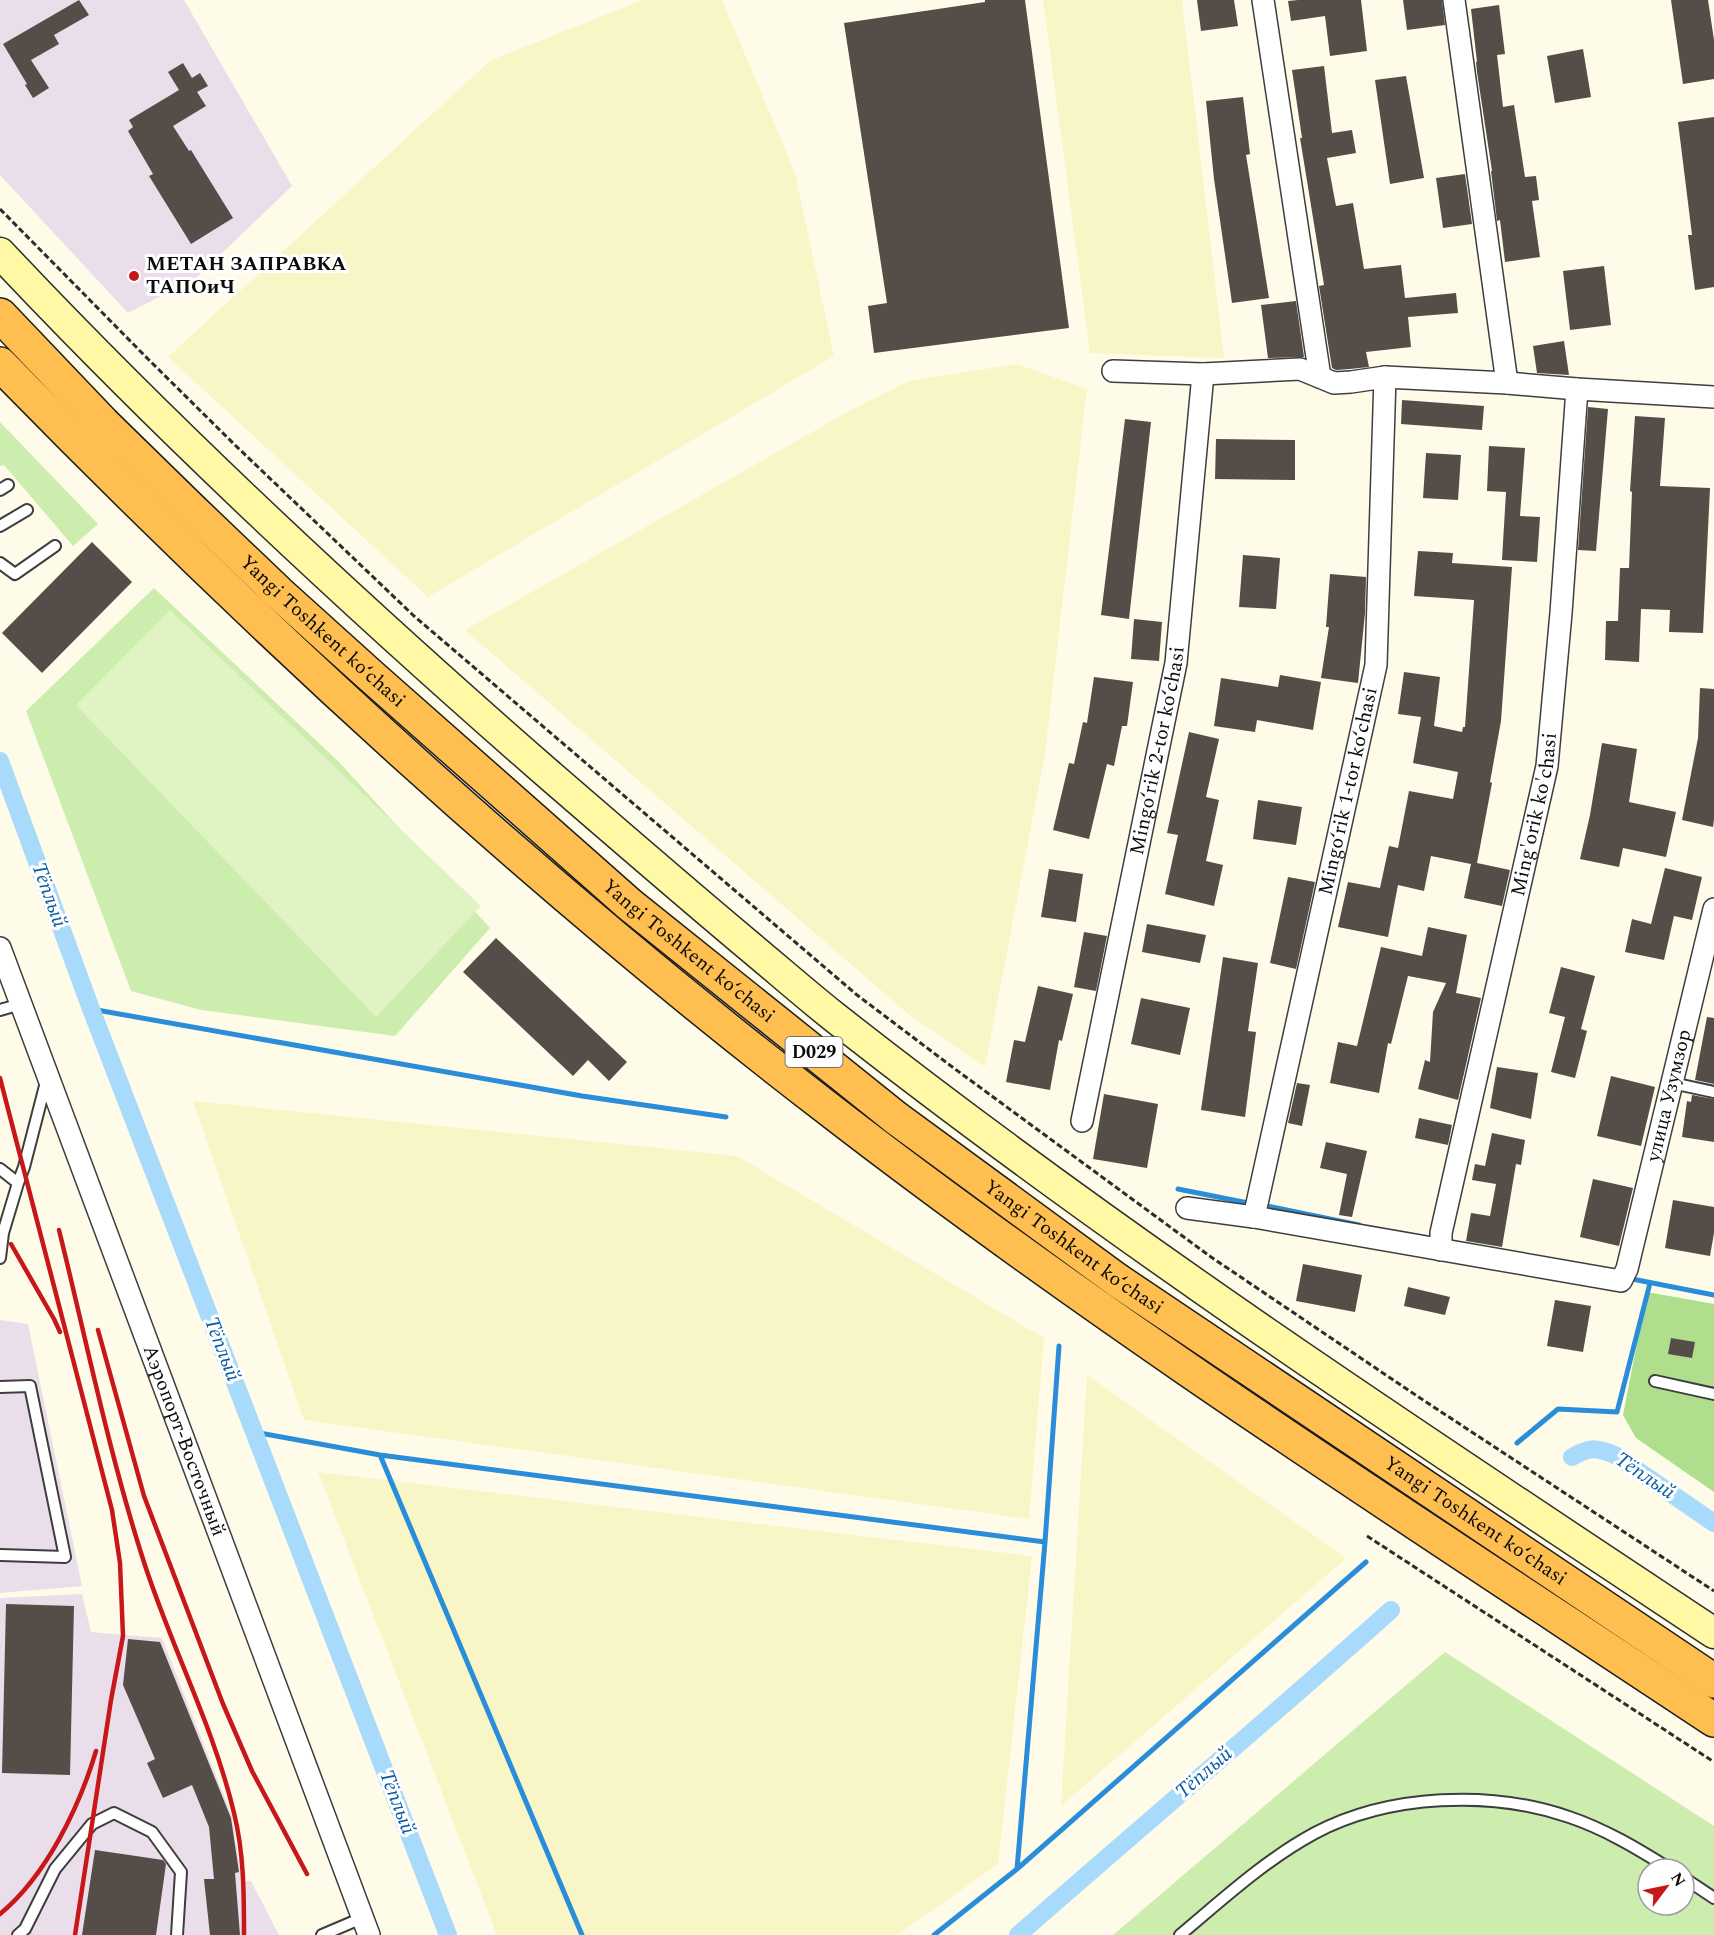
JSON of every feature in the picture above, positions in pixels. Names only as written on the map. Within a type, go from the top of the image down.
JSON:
[{"type":"highway","name":"Yangi Toshkent ko‘chasi","points":[[0,315],[103,423],[279,593],[362,669],[629,904],[896,1118],[1127,1287],[1714,1681]]},
{"type":"highway","name":"Yangi Toshkent ko‘chasi","points":[[0,364],[251,612],[467,810],[613,936],[827,1108],[990,1230],[1217,1388],[1714,1720]]},
{"type":"main road","points":[[0,253],[202,459],[377,622],[638,852],[831,1015],[1023,1160],[1218,1300],[1714,1633]]},
{"type":"street","points":[[1263,0],[1320,377]]},
{"type":"street","points":[[1454,0],[1507,383]]},
{"type":"street","points":[[1113,370],[1203,374],[1300,369],[1334,383],[1385,378],[1507,383],[1714,397]]},
{"type":"street","name":"Mingo‘rik 2-tor ko‘chasi","points":[[1082,1121],[1176,663],[1203,374]]},
{"type":"street","name":"Mingo‘rik 1-tor ko‘chasi","points":[[1256,1207],[1376,665],[1385,378]]},
{"type":"street","name":"Ming'orik ko'chasi","points":[[1441,1242],[1547,766],[1561,613],[1577,389]]},
{"type":"street","name":"улица Узумзор","points":[[1441,1242],[1624,1275],[1714,909]]},
{"type":"street","name":"Аэропорт-Восточный","points":[[0,948],[365,1926]]},
{"type":"street","points":[[1187,1208],[1256,1207],[1441,1242]]},
{"type":"lane","points":[[0,526],[27,510]]},
{"type":"lane","points":[[0,563],[15,574],[55,546]]},
{"type":"lane","points":[[0,1010],[21,1004]]},
{"type":"lane","points":[[0,1258],[3,1233],[24,1167],[48,1076]]},
{"type":"lane","points":[[1672,1083],[1714,1092]]},
{"type":"lane","points":[[0,1169],[18,1183]]},
{"type":"lane","points":[[1655,1381],[1714,1394]]},
{"type":"lane","points":[[0,1387],[30,1386],[65,1557],[0,1555]]},
{"type":"lane","points":[[1180,1935],[1272,1859],[1317,1832],[1368,1813],[1421,1802],[1448,1799],[1497,1802],[1548,1811],[1598,1829],[1650,1857]]},
{"type":"lane","points":[[18,1935],[25,1929],[55,1869],[92,1824],[114,1813],[152,1832],[181,1872],[177,1935]]},
{"type":"lane","points":[[1696,1886],[1714,1898]]},
{"type":"lane","points":[[321,1935],[365,1926]]},
{"type":"path","points":[[0,208],[236,446],[414,616],[857,995],[1211,1257],[1420,1398],[1714,1591]]},
{"type":"path","points":[[1367,1536],[1714,1762]]},
{"type":"shaded area","points":[[0,0],[184,0],[292,186],[196,278],[128,313],[0,175]]},
{"type":"shaded area","points":[[643,0],[722,0],[795,173],[834,356],[428,597],[168,357],[491,60]]},
{"type":"shaded area","points":[[1043,0],[1182,0],[1224,358],[1090,353]]},
{"type":"shaded area","points":[[1017,364],[1087,389],[1045,754],[985,1067],[907,1013],[465,630],[851,410],[909,381]]},
{"type":"shaded area","points":[[193,1101],[737,1156],[1044,1338],[1029,1519],[304,1420]]},
{"type":"shaded area","points":[[0,1320],[28,1324],[82,1586],[0,1593]]},
{"type":"shaded area","points":[[1087,1375],[1346,1558],[1061,1806]]},
{"type":"shaded area","points":[[318,1472],[1032,1556],[998,1864],[897,1935],[497,1935]]},
{"type":"shaded area","points":[[82,1594],[91,1632],[162,1638],[232,1816],[242,1881],[251,1881],[279,1935],[0,1935],[0,1598]]},
{"type":"green space","points":[[0,422],[98,524],[73,546],[4,465],[0,466]]},
{"type":"green space","points":[[154,588],[339,762],[490,928],[395,1036],[201,1010],[131,991],[26,711]]},
{"type":"green space","points":[[170,610],[481,906],[376,1017],[76,705]]},
{"type":"green space","points":[[1647,1292],[1714,1304],[1714,1492],[1636,1438],[1623,1415]]},
{"type":"green space","points":[[1445,1652],[1714,1826],[1714,1935],[1113,1935]]},
{"type":"building","points":[[79,0],[89,15],[54,35],[59,44],[31,60],[49,88],[33,98],[3,44]]},
{"type":"building","points":[[985,0],[1025,0],[1069,328],[874,353],[868,306],[887,303],[844,23],[985,2]]},
{"type":"building","points":[[1197,0],[1234,0],[1238,26],[1201,31]]},
{"type":"building","points":[[1361,0],[1367,51],[1330,56],[1325,16],[1291,21],[1288,1]]},
{"type":"building","points":[[1403,0],[1442,0],[1445,25],[1407,30]]},
{"type":"building","points":[[1671,0],[1708,0],[1714,40],[1714,79],[1683,84]]},
{"type":"building","points":[[1499,5],[1505,54],[1497,55],[1503,107],[1514,105],[1525,177],[1536,176],[1539,200],[1532,201],[1540,257],[1505,262],[1500,220],[1497,221],[1471,9]]},
{"type":"building","points":[[1583,49],[1591,97],[1555,103],[1547,56]]},
{"type":"building","points":[[183,63],[192,78],[200,73],[208,86],[197,92],[206,106],[173,126],[189,151],[191,150],[233,218],[191,244],[149,176],[153,174],[128,131],[133,127],[129,120],[179,90],[168,72]]},
{"type":"building","points":[[1324,66],[1332,133],[1352,130],[1356,153],[1327,158],[1336,206],[1353,203],[1364,269],[1401,265],[1405,298],[1456,293],[1458,313],[1408,317],[1411,347],[1366,352],[1369,367],[1336,370],[1332,368],[1319,286],[1324,285],[1300,138],[1302,138],[1292,70]]},
{"type":"building","points":[[1406,76],[1424,178],[1390,184],[1375,80]]},
{"type":"building","points":[[1243,97],[1250,154],[1246,155],[1269,298],[1232,303],[1214,179],[1206,101]]},
{"type":"building","points":[[1714,117],[1714,287],[1695,290],[1688,235],[1692,235],[1678,122]]},
{"type":"building","points":[[1465,174],[1472,224],[1443,228],[1436,178]]},
{"type":"building","points":[[1604,266],[1611,325],[1570,330],[1563,271]]},
{"type":"building","points":[[1296,301],[1304,357],[1268,358],[1261,305]]},
{"type":"building","points":[[1564,341],[1569,375],[1537,373],[1533,346]]},
{"type":"building","points":[[1402,400],[1484,406],[1482,430],[1401,424]]},
{"type":"building","points":[[1588,407],[1608,409],[1596,551],[1578,550]]},
{"type":"building","points":[[1635,416],[1665,418],[1660,486],[1710,488],[1703,633],[1669,632],[1670,610],[1641,609],[1639,662],[1605,660],[1606,621],[1618,621],[1620,568],[1629,568],[1632,492],[1630,491]]},
{"type":"building","points":[[1125,419],[1151,422],[1129,619],[1101,615]]},
{"type":"building","points":[[1216,439],[1295,440],[1295,480],[1215,479]]},
{"type":"building","points":[[1489,446],[1525,448],[1520,516],[1540,517],[1537,562],[1502,560],[1506,492],[1487,491]]},
{"type":"building","points":[[1426,453],[1461,455],[1458,500],[1423,498]]},
{"type":"building","points":[[92,542],[132,582],[42,673],[2,633]]},
{"type":"building","points":[[1418,551],[1453,553],[1452,563],[1512,567],[1501,721],[1477,863],[1510,870],[1502,906],[1464,898],[1471,864],[1431,856],[1424,891],[1398,885],[1388,937],[1338,927],[1348,882],[1380,888],[1389,846],[1398,848],[1409,791],[1453,799],[1458,772],[1413,763],[1421,717],[1398,714],[1404,672],[1440,677],[1434,726],[1462,732],[1465,727],[1474,600],[1414,596]]},
{"type":"building","points":[[1243,555],[1280,558],[1276,609],[1239,607]]},
{"type":"building","points":[[1330,574],[1366,577],[1358,683],[1321,678],[1329,627],[1326,627]]},
{"type":"building","points":[[1134,619],[1162,622],[1159,661],[1131,659]]},
{"type":"building","points":[[1280,675],[1321,682],[1313,730],[1257,720],[1255,732],[1214,726],[1221,678],[1278,687]]},
{"type":"building","points":[[1094,677],[1133,682],[1127,726],[1122,726],[1114,766],[1107,764],[1089,839],[1053,830],[1069,763],[1074,764],[1083,722],[1087,723]]},
{"type":"building","points":[[1700,688],[1714,689],[1713,827],[1682,820],[1698,738]]},
{"type":"building","points":[[1189,732],[1219,739],[1206,797],[1219,800],[1206,861],[1223,865],[1214,906],[1165,894],[1178,835],[1167,833]]},
{"type":"building","points":[[1602,743],[1637,749],[1629,802],[1676,812],[1666,857],[1623,848],[1619,867],[1580,859]]},
{"type":"building","points":[[1258,800],[1302,807],[1296,845],[1253,839]]},
{"type":"building","points":[[1665,868],[1702,877],[1692,920],[1674,916],[1664,960],[1625,952],[1632,919],[1651,924]]},
{"type":"building","points":[[1049,869],[1083,874],[1076,922],[1041,917]]},
{"type":"building","points":[[1288,877],[1315,882],[1296,969],[1270,963]]},
{"type":"building","points":[[1147,924],[1206,935],[1200,963],[1142,952]]},
{"type":"building","points":[[1428,927],[1467,935],[1456,993],[1481,998],[1458,1100],[1418,1089],[1425,1060],[1430,1062],[1433,1012],[1446,983],[1408,976],[1391,1044],[1388,1043],[1379,1093],[1330,1083],[1338,1042],[1357,1046],[1381,947],[1422,956]]},
{"type":"building","points":[[1084,932],[1107,936],[1096,991],[1074,987]]},
{"type":"building","points":[[496,938],[627,1062],[609,1081],[588,1060],[573,1076],[463,972]]},
{"type":"building","points":[[1223,957],[1258,963],[1248,1031],[1256,1032],[1245,1117],[1201,1110]]},
{"type":"building","points":[[1561,967],[1595,976],[1581,1029],[1587,1031],[1575,1078],[1551,1072],[1565,1017],[1549,1013]]},
{"type":"building","points":[[1038,986],[1073,994],[1062,1041],[1059,1040],[1050,1090],[1006,1082],[1014,1040],[1025,1042]]},
{"type":"building","points":[[1141,998],[1190,1008],[1180,1055],[1131,1044]]},
{"type":"building","points":[[1707,1017],[1714,1018],[1714,1084],[1695,1080]]},
{"type":"building","points":[[1497,1067],[1538,1073],[1531,1119],[1490,1108]]},
{"type":"building","points":[[1611,1076],[1655,1087],[1641,1146],[1597,1136]]},
{"type":"building","points":[[1297,1083],[1310,1085],[1302,1126],[1288,1123]]},
{"type":"building","points":[[1104,1094],[1158,1104],[1147,1168],[1093,1159]]},
{"type":"building","points":[[1692,1095],[1714,1099],[1714,1142],[1682,1137],[1687,1101],[1691,1102]]},
{"type":"building","points":[[1419,1118],[1452,1125],[1448,1145],[1415,1138]]},
{"type":"building","points":[[1492,1133],[1525,1140],[1521,1165],[1516,1164],[1502,1247],[1466,1241],[1471,1213],[1490,1216],[1496,1184],[1472,1180],[1475,1164],[1485,1166]]},
{"type":"building","points":[[1326,1142],[1367,1151],[1352,1217],[1339,1215],[1347,1174],[1320,1168]]},
{"type":"building","points":[[1593,1179],[1633,1188],[1619,1246],[1580,1237]]},
{"type":"building","points":[[1673,1200],[1714,1207],[1714,1233],[1710,1256],[1665,1248]]},
{"type":"building","points":[[1303,1264],[1362,1275],[1355,1312],[1296,1301]]},
{"type":"building","points":[[1408,1287],[1450,1297],[1445,1315],[1404,1306]]},
{"type":"building","points":[[1555,1300],[1591,1306],[1583,1352],[1547,1346]]},
{"type":"building","points":[[1671,1338],[1695,1342],[1692,1358],[1668,1354]]},
{"type":"building","points":[[6,1604],[74,1606],[70,1775],[2,1773]]},
{"type":"building","points":[[128,1639],[160,1642],[231,1818],[239,1872],[235,1873],[240,1935],[210,1935],[204,1879],[214,1879],[209,1827],[192,1785],[163,1798],[147,1763],[155,1759],[123,1685]]},
{"type":"building","points":[[95,1850],[163,1860],[166,1864],[156,1935],[82,1935]]},
{"type":"waterway","name":"Тёплый","points":[[0,761],[91,1009],[448,1935]]},
{"type":"waterway","points":[[91,1009],[582,1096],[726,1117]]},
{"type":"waterway","points":[[1178,1189],[1253,1204]]},
{"type":"waterway","points":[[1262,1205],[1359,1225]]},
{"type":"waterway","points":[[1627,1278],[1714,1295]]},
{"type":"waterway","points":[[1517,1443],[1558,1409],[1617,1412],[1650,1283]]},
{"type":"waterway","points":[[1017,1869],[1059,1346]]},
{"type":"waterway","points":[[254,1432],[380,1455],[1045,1542]]},
{"type":"waterway","name":"Тёплый","points":[[1572,1457],[1593,1449],[1615,1455],[1714,1523]]},
{"type":"waterway","points":[[380,1455],[582,1935]]},
{"type":"waterway","points":[[934,1935],[1017,1869],[1366,1562]]},
{"type":"waterway","name":"Тёплый","points":[[1018,1935],[1391,1610]]},
{"type":"railway","points":[[0,1078],[112,1510],[120,1563],[123,1636],[75,1935]]},
{"type":"railway","points":[[59,1230],[108,1435],[142,1556],[215,1748],[234,1813],[242,1858],[244,1935]]},
{"type":"railway","points":[[11,1244],[60,1332]]},
{"type":"railway","points":[[98,1330],[144,1496],[223,1704],[252,1771],[307,1874]]},
{"type":"railway","points":[[0,1914],[32,1881],[59,1840],[80,1795],[96,1751]]},
{"type":"place","name":"МЕТАН ЗАПРАВКА ТАПОиЧ","points":[[134,276]]}]
